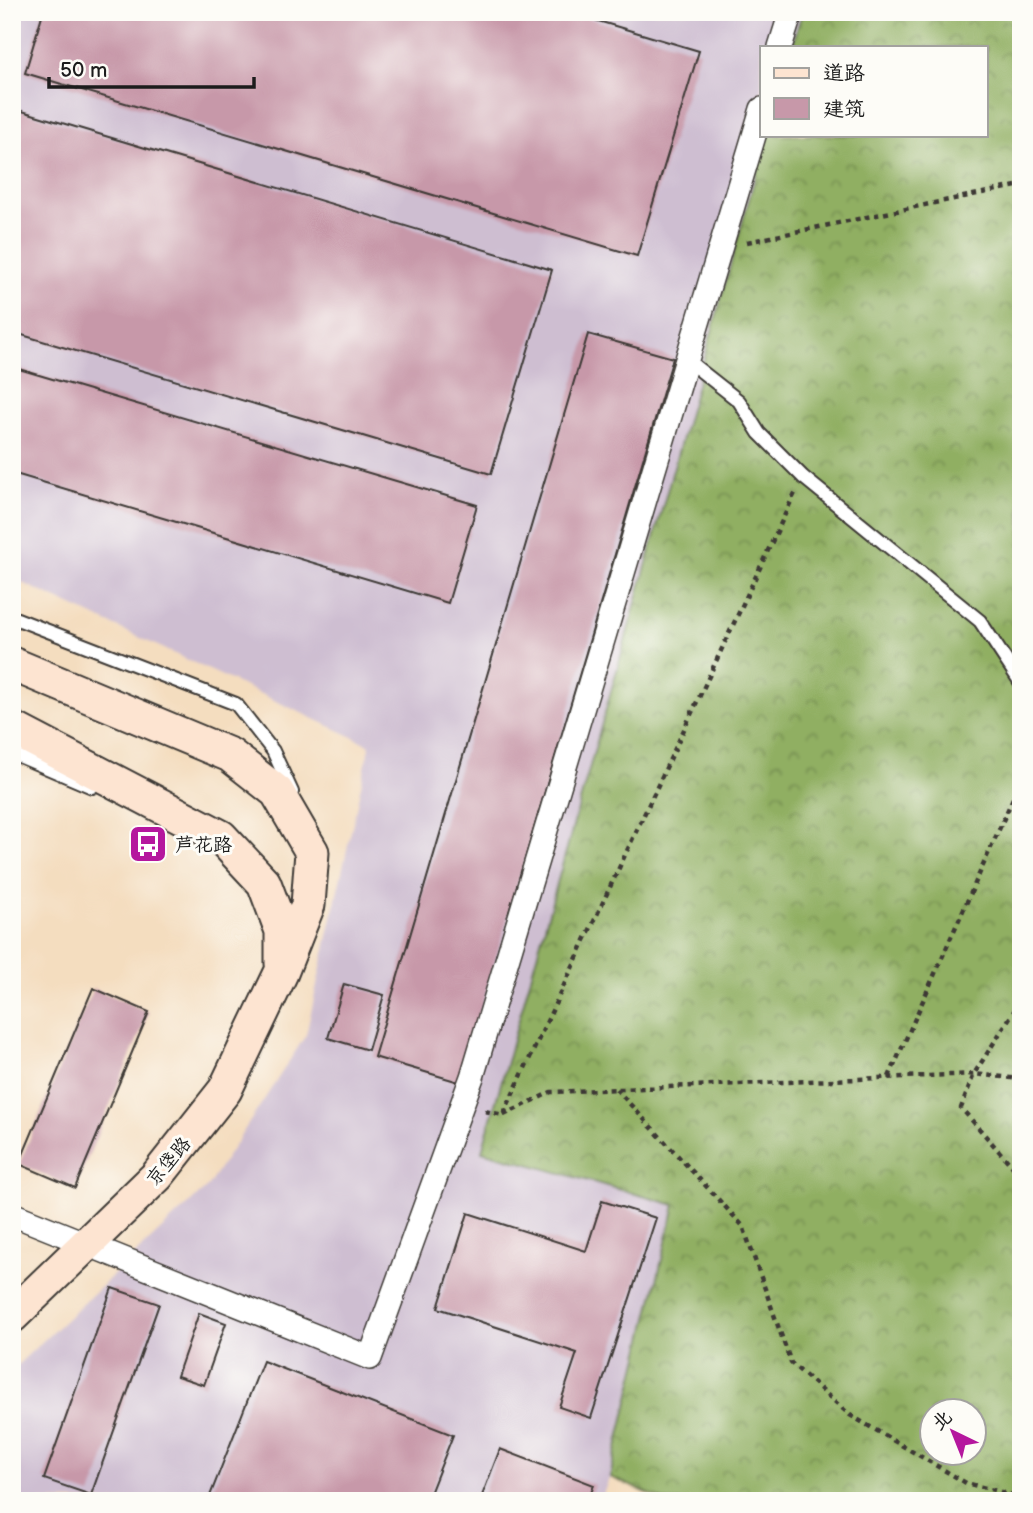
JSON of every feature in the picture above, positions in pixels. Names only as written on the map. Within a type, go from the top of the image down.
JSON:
[{"type":"main road","points":[[12,664],[230,755],[277,792],[312,852],[308,905],[281,973]]},
{"type":"main road","points":[[12,728],[221,837],[264,883],[274,905],[282,931],[281,973]]},
{"type":"main road","name":"京垡路","points":[[12,1316],[157,1177],[225,1090],[281,973]]},
{"type":"street","points":[[780,46],[791,12]]},
{"type":"street","points":[[12,1214],[87,1247],[370,1358],[461,1106],[760,116]]},
{"type":"lane","points":[[687,359],[739,401],[760,433],[803,477],[980,621],[1021,682]]},
{"type":"lane","points":[[12,617],[236,704],[273,751],[295,797],[312,852]]},
{"type":"lane","points":[[12,752],[159,817],[221,837]]},
{"type":"path","points":[[720,247],[1021,185]]},
{"type":"path","points":[[503,1115],[803,477]]},
{"type":"path","points":[[889,1077],[1021,780]]},
{"type":"path","points":[[1021,1000],[974,1074],[961,1108],[1021,1176]]},
{"type":"path","points":[[461,1106],[503,1115],[551,1092],[974,1074],[1021,1079]]},
{"type":"path","points":[[616,1089],[743,1226],[791,1363],[850,1415],[966,1483],[1021,1497]]},
{"type":"shaded area","points":[[12,12],[802,12],[792,46],[760,46],[760,136],[767,136],[482,1150],[675,1205],[610,1477],[600,1501],[12,1501],[12,1370],[208,1186],[306,1035],[370,745],[12,578]]},
{"type":"green space","points":[[802,12],[1021,12],[1021,1501],[665,1501],[610,1477],[675,1205],[482,1151],[767,136],[988,136],[988,46],[792,46]]},
{"type":"building","points":[[43,12],[568,12],[699,51],[637,256],[25,73]]},
{"type":"building","points":[[12,108],[552,270],[491,474],[12,332]]},
{"type":"building","points":[[588,334],[673,358],[459,1082],[374,1057]]},
{"type":"building","points":[[12,367],[477,505],[448,603],[12,473]]},
{"type":"building","points":[[344,984],[384,995],[368,1050],[328,1038]]},
{"type":"building","points":[[93,988],[149,1012],[75,1188],[19,1164]]},
{"type":"building","points":[[602,1201],[656,1218],[591,1418],[559,1407],[577,1353],[438,1308],[468,1213],[586,1251]]},
{"type":"building","points":[[112,1288],[159,1304],[91,1495],[44,1479]]},
{"type":"building","points":[[199,1313],[226,1323],[204,1385],[177,1376]]},
{"type":"building","points":[[263,1361],[453,1435],[427,1501],[208,1501]]},
{"type":"building","points":[[500,1449],[594,1485],[588,1501],[480,1501]]},
{"type":"place","name":"芦花路","points":[[148,844]]}]
